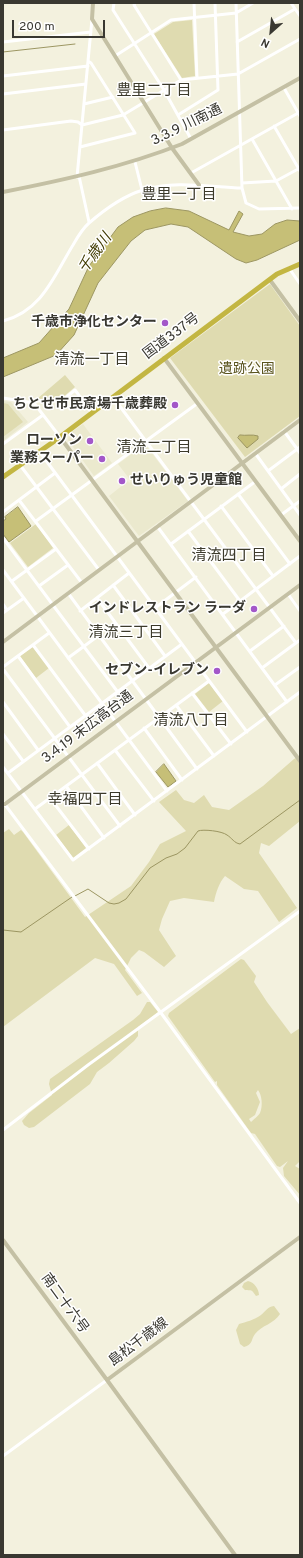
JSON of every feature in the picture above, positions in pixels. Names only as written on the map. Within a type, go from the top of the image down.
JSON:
[{"type":"highway","name":"国道337号","points":[[3,477],[60,437],[270,280],[289,268],[300,264]]},
{"type":"street","points":[[89,222],[78,176],[93,3]]},
{"type":"street","points":[[114,3],[114,10],[164,90],[191,139]]},
{"type":"street","points":[[135,3],[134,5],[180,80]]},
{"type":"street","points":[[194,3],[197,78]]},
{"type":"street","points":[[178,115],[218,90],[215,3]]},
{"type":"street","points":[[236,3],[242,188],[246,203],[259,209],[300,208]]},
{"type":"street","points":[[115,56],[171,20],[236,13],[253,3]]},
{"type":"street","points":[[292,3],[300,16]]},
{"type":"street","points":[[237,42],[295,9]]},
{"type":"street","points":[[92,19],[172,148],[199,185]]},
{"type":"street","points":[[3,42],[91,32]]},
{"type":"street","points":[[3,130],[71,121],[78,122],[82,125],[124,114],[180,80],[238,74],[300,39]]},
{"type":"street","points":[[80,147],[135,133],[91,63],[88,61]]},
{"type":"street","points":[[3,76],[88,66]]},
{"type":"street","name":"3.3.9 川南通","points":[[3,192],[135,162],[172,148],[240,113],[300,78]]},
{"type":"street","points":[[3,94],[86,84]]},
{"type":"street","points":[[191,173],[299,113],[284,88]]},
{"type":"street","points":[[84,104],[113,97]]},
{"type":"street","points":[[242,183],[276,181],[300,169],[274,126]]},
{"type":"street","points":[[252,139],[292,209]]},
{"type":"street","points":[[135,162],[142,190]]},
{"type":"street","points":[[3,321],[17,317],[36,302],[46,291],[79,235],[89,222],[116,203],[142,190],[168,185],[199,185],[219,188],[242,188]]},
{"type":"street","points":[[289,268],[300,284]]},
{"type":"street","points":[[270,280],[300,321]]},
{"type":"street","points":[[164,358],[300,541]]},
{"type":"street","points":[[3,398],[34,403],[37,401],[63,400],[75,390],[92,413]]},
{"type":"street","points":[[113,397],[296,643]]},
{"type":"street","points":[[36,522],[198,402]]},
{"type":"street","points":[[34,403],[300,761]]},
{"type":"street","points":[[3,444],[43,414]]},
{"type":"street","points":[[3,642],[117,557],[136,541],[300,420]]},
{"type":"street","points":[[284,431],[299,448],[300,453]]},
{"type":"street","points":[[268,471],[299,448]]},
{"type":"street","points":[[38,452],[130,573],[247,732]]},
{"type":"street","points":[[255,453],[300,515]]},
{"type":"street","points":[[20,465],[99,570]]},
{"type":"street","points":[[3,512],[55,473]]},
{"type":"street","points":[[281,489],[300,474]]},
{"type":"street","points":[[171,544],[220,506],[256,481]]},
{"type":"street","points":[[238,494],[290,564]]},
{"type":"street","points":[[19,500],[82,583]]},
{"type":"street","points":[[281,515],[300,501]]},
{"type":"street","points":[[220,506],[273,576]]},
{"type":"street","points":[[157,526],[287,702]]},
{"type":"street","points":[[188,531],[240,601]]},
{"type":"street","points":[[3,538],[117,691]]},
{"type":"street","points":[[12,581],[56,549]]},
{"type":"street","points":[[223,614],[300,556]]},
{"type":"street","points":[[39,586],[68,565]]},
{"type":"street","points":[[3,570],[167,791]]},
{"type":"street","points":[[80,611],[130,573]]},
{"type":"street","points":[[155,608],[196,577]]},
{"type":"street","points":[[113,585],[165,656]]},
{"type":"street","name":"3.4.19 末広高台通","points":[[4,804],[300,585]]},
{"type":"street","points":[[68,593],[98,636],[197,769]]},
{"type":"street","points":[[288,594],[300,611]]},
{"type":"street","points":[[3,613],[24,598]]},
{"type":"street","points":[[97,598],[149,668]]},
{"type":"street","points":[[3,604],[7,610]]},
{"type":"street","points":[[250,651],[284,626]]},
{"type":"street","points":[[49,632],[3,668],[120,826]]},
{"type":"street","points":[[68,658],[98,636]]},
{"type":"street","points":[[262,668],[300,640]]},
{"type":"street","points":[[8,773],[182,644]]},
{"type":"street","points":[[33,645],[85,715]]},
{"type":"street","points":[[18,656],[70,727]]},
{"type":"street","points":[[275,685],[300,667]]},
{"type":"street","points":[[34,809],[209,681]]},
{"type":"street","points":[[3,766],[73,860],[300,692]]},
{"type":"street","points":[[192,693],[231,744]]},
{"type":"street","points":[[3,702],[38,750]]},
{"type":"street","points":[[176,705],[214,756]]},
{"type":"street","points":[[144,728],[182,780]]},
{"type":"street","points":[[3,734],[23,761]]},
{"type":"street","points":[[115,750],[154,801]]},
{"type":"street","points":[[97,763],[135,815]]},
{"type":"street","points":[[66,786],[104,838]]},
{"type":"street","points":[[50,798],[89,849]]},
{"type":"street","points":[[4,804],[161,1013],[300,1203]]},
{"type":"street","points":[[3,1130],[300,911]]},
{"type":"street","name":"島松千歳線","points":[[235,1555],[107,1380],[300,1237]]},
{"type":"street","name":"南二十六号","points":[[3,1240],[107,1380]]},
{"type":"street","points":[[3,1456],[107,1380]]},
{"type":"shaded area","points":[[166,208],[189,211],[229,230],[239,211],[243,214],[233,232],[249,236],[262,234],[275,224],[287,220],[300,221],[300,240],[257,260],[246,263],[236,259],[188,227],[171,224],[145,230],[131,241],[98,283],[74,335],[56,355],[3,377],[3,358],[39,343],[69,309],[89,266],[118,227],[133,217],[150,211]]},
{"type":"shaded area","points":[[3,401],[11,402],[28,422],[3,441]]},
{"type":"shaded area","points":[[83,424],[112,463],[94,476],[68,440],[69,434]]},
{"type":"shaded area","points":[[240,435],[256,435],[258,436],[258,439],[247,448],[238,438]]},
{"type":"shaded area","points":[[145,444],[188,501],[139,536],[109,496],[128,481],[129,483],[131,481],[118,464]]},
{"type":"shaded area","points":[[18,507],[31,526],[9,542],[3,534],[3,521],[6,519],[5,517]]},
{"type":"shaded area","points":[[164,764],[176,781],[168,787],[156,772]]},
{"type":"green space","points":[[192,20],[195,76],[182,78],[154,34],[173,22]]},
{"type":"green space","name":"遺跡公園","points":[[270,284],[300,326],[300,416],[245,457],[170,358]]},
{"type":"green space","points":[[65,375],[75,387],[62,398],[37,399]]},
{"type":"green space","points":[[3,403],[8,404],[23,422],[3,437]]},
{"type":"green space","points":[[36,524],[53,548],[28,567],[10,543]]},
{"type":"green space","points":[[33,647],[49,668],[36,678],[20,656]]},
{"type":"green space","points":[[209,683],[223,701],[209,712],[195,694]]},
{"type":"green space","points":[[300,756],[300,821],[269,846],[261,843],[259,853],[297,908],[279,922],[258,891],[244,889],[225,876],[218,888],[214,902],[184,898],[170,901],[159,930],[176,956],[164,967],[139,950],[131,958],[125,970],[142,993],[137,996],[114,964],[95,958],[3,1027],[3,833],[9,829],[14,835],[21,830],[23,832],[85,917],[131,886],[160,844],[186,831],[159,802],[176,790],[184,800],[194,803],[204,795],[212,807],[229,810],[263,786],[294,759]]},
{"type":"green space","points":[[69,825],[86,848],[73,858],[56,835]]},
{"type":"green space","points":[[241,959],[244,960],[256,976],[254,982],[291,1034],[300,1028],[300,1161],[295,1166],[300,1169],[300,1195],[284,1176],[283,1168],[288,1161],[280,1167],[277,1166],[255,1134],[251,1133],[217,1085],[217,1081],[215,1082],[168,1016],[169,1013]],"holes":[[[258,1090],[262,1101],[262,1107],[260,1113],[251,1122],[249,1119],[255,1115],[260,1102],[256,1093]]]},
{"type":"green space","points":[[147,1002],[150,1002],[158,1012],[138,1027],[138,1036],[134,1041],[97,1072],[90,1084],[34,1127],[29,1128],[24,1125],[22,1121],[29,1113],[52,1095],[49,1084],[50,1079],[133,1020],[140,1014]]},
{"type":"green space","points":[[248,1281],[256,1286],[259,1295],[256,1296],[252,1291],[245,1290],[242,1287],[244,1283]]},
{"type":"green space","points":[[274,1306],[280,1314],[258,1331],[249,1345],[244,1347],[240,1344],[236,1330],[239,1324],[256,1318],[268,1308]]},
{"type":"waterway","points":[[3,52],[75,44]]},
{"type":"waterway","points":[[75,896],[88,889],[109,903],[119,903],[126,899],[150,868],[166,858],[177,854],[185,848],[198,831],[208,830],[221,832],[236,843],[240,844],[300,800]]},
{"type":"waterway","points":[[3,930],[21,932],[72,897]]},
{"type":"place","name":"千歳市浄化センター","points":[[165,323]]},
{"type":"place","name":"ちとせ市民斎場千歳葬殿","points":[[175,405]]},
{"type":"place","name":"ローソン","points":[[90,441]]},
{"type":"place","name":"業務スーパー","points":[[102,459]]},
{"type":"place","name":"せいりゅう児童館","points":[[122,481]]},
{"type":"place","name":"インドレストラン ラーダ","points":[[254,609]]},
{"type":"place","name":"セブン-イレブン","points":[[217,671]]},
{"type":"district","name":"豊里二丁目","points":[[154,92]]},
{"type":"district","name":"豊里一丁目","points":[[179,196]]},
{"type":"district","name":"清流一丁目","points":[[92,361]]},
{"type":"district","name":"清流二丁目","points":[[154,449]]},
{"type":"district","name":"清流四丁目","points":[[229,557]]},
{"type":"district","name":"清流三丁目","points":[[126,634]]},
{"type":"district","name":"清流八丁目","points":[[191,722]]},
{"type":"district","name":"幸福四丁目","points":[[85,801]]},
{"type":"water label","name":"千歳川","points":[[96,254]]}]
